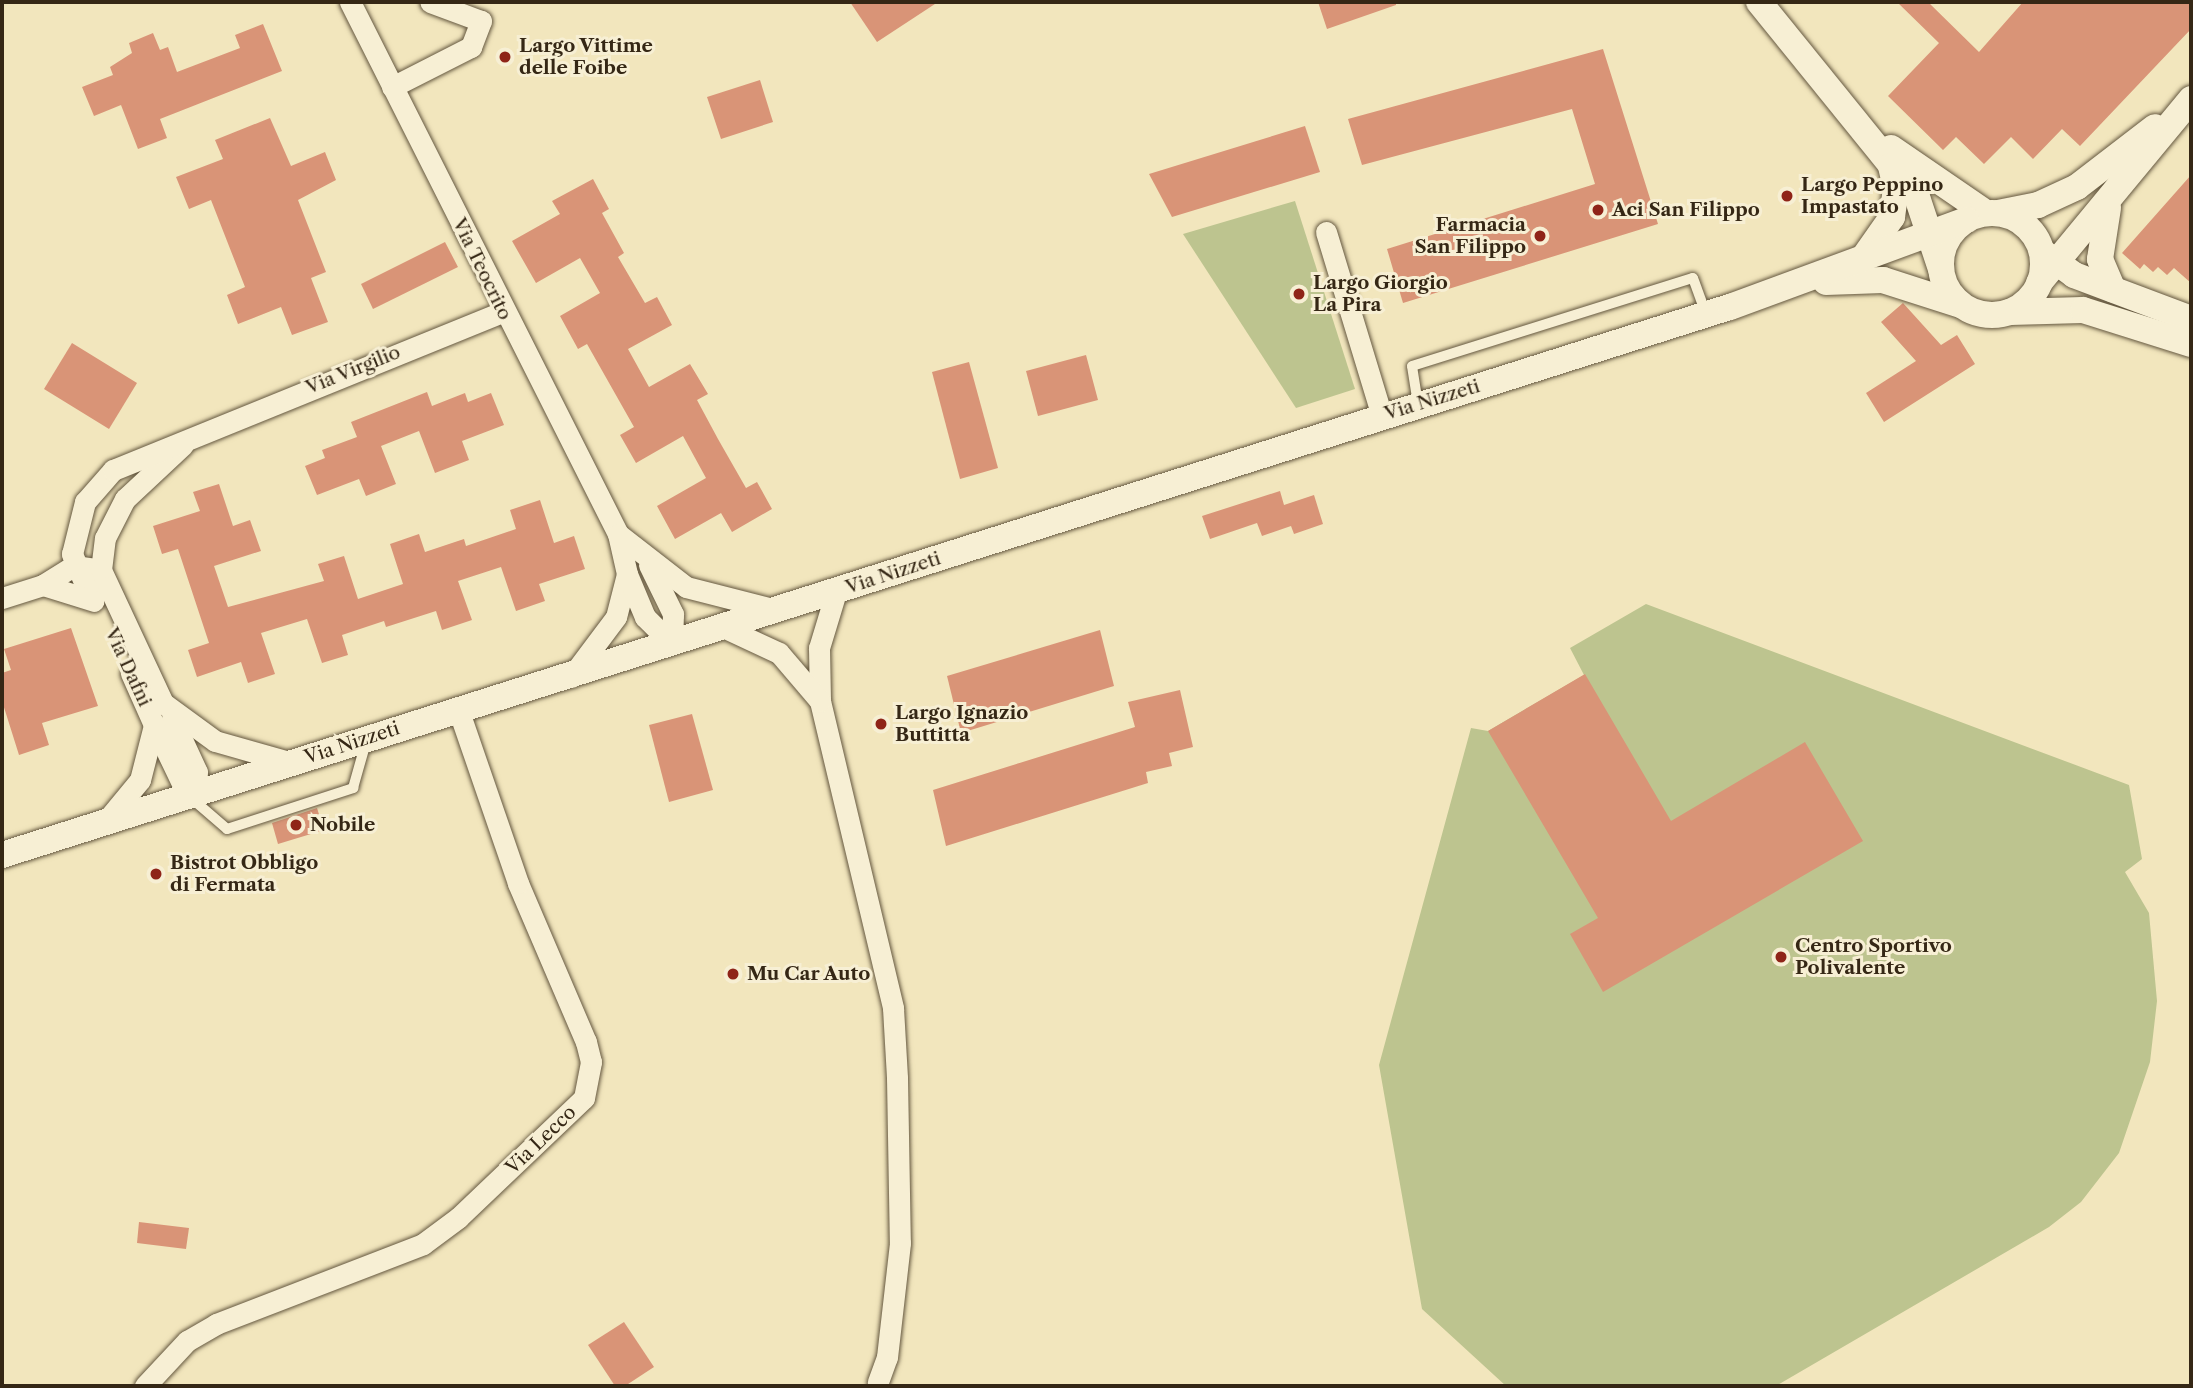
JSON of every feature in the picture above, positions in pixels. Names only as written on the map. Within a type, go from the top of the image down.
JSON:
[{"type":"street","name":"Via Teocrito","points":[[350,2],[502,312],[618,534]]},
{"type":"street","points":[[392,87],[471,47],[481,21],[430,2]]},
{"type":"street","points":[[1759,2],[1865,127],[1917,197],[1951,294],[1966,307]]},
{"type":"street","points":[[2005,313],[2027,300],[2039,283],[2049,257],[2110,202],[2191,97]]},
{"type":"street","points":[[1783,289],[1930,230],[1983,215],[2038,205],[2077,187],[2191,97]]},
{"type":"street","points":[[1865,127],[1916,169],[1983,215],[2023,224],[2049,257],[2113,289],[2191,319]]},
{"type":"street","points":[[1864,257],[1892,217],[1896,188],[1890,164]]},
{"type":"street","points":[[2110,202],[2100,260],[2113,289]]},
{"type":"street","points":[[1941,269],[1945,244],[1983,215]]},
{"type":"street","points":[[1325,232],[1382,415]]},
{"type":"street","points":[[1783,289],[1883,279],[1966,307],[2005,313],[2083,310],[2191,344]]},
{"type":"street","name":"Via Nizzeti","points":[[2,855],[458,709],[571,677],[1382,415],[1783,289]]},
{"type":"street","name":"Via Virgilio","points":[[74,566],[80,515],[99,484],[136,456],[502,312]]},
{"type":"street","points":[[98,584],[105,538],[125,499],[204,429]]},
{"type":"street","points":[[618,534],[646,559],[685,587],[777,610]]},
{"type":"street","points":[[618,534],[627,574],[645,617],[672,644]]},
{"type":"street","points":[[646,559],[673,614],[672,644]]},
{"type":"street","points":[[2,598],[43,585],[74,566],[98,584]]},
{"type":"street","points":[[571,677],[607,636],[627,574]]},
{"type":"street","points":[[43,585],[98,584]]},
{"type":"street","name":"Via Dafni","points":[[98,584],[163,704],[215,741],[292,763]]},
{"type":"street","name":"Via Dafni","points":[[98,584],[154,725],[140,780],[107,820]]},
{"type":"street","points":[[836,592],[819,648],[820,701],[893,1008],[900,1243],[887,1357],[878,1382]]},
{"type":"street","points":[[723,627],[779,653],[820,701]]},
{"type":"street","points":[[163,704],[187,743],[197,772],[188,796]]},
{"type":"street","name":"Via Lecco","points":[[145,1386],[187,1341],[216,1324],[422,1244],[458,1218],[584,1098],[591,1062],[586,1042],[518,883],[458,709]]},
{"type":"street","points":[[154,725],[188,796]]},
{"type":"lane","points":[[1418,404],[1412,366],[1642,293],[1693,278],[1706,314]]},
{"type":"lane","points":[[188,796],[227,829],[354,788],[367,738]]},
{"type":"green space","points":[[1295,201],[1355,389],[1296,408],[1183,234]]},
{"type":"green space","name":"Centro Sportivo Polivalente","points":[[1646,604],[2129,785],[2142,859],[2125,872],[2149,913],[2157,1001],[2150,1062],[2119,1153],[2081,1202],[2049,1227],[1776,1386],[1506,1386],[1422,1309],[1379,1065],[1471,728],[1488,731],[1584,675],[1570,648]]},
{"type":"building","points":[[850,2],[938,2],[877,42]]},
{"type":"building","points":[[1318,2],[1396,2],[1396,5],[1327,29]]},
{"type":"building","points":[[1897,2],[1928,2],[1979,52],[2023,2],[2191,2],[2191,29],[2080,146],[2062,129],[2033,159],[2011,137],[1984,164],[1956,137],[1943,150],[1888,96],[1939,43]]},
{"type":"building","points":[[263,24],[282,71],[160,119],[167,138],[138,149],[121,105],[94,116],[82,87],[113,75],[110,67],[132,53],[129,43],[153,33],[160,50],[168,47],[177,72],[240,48],[235,35]]},
{"type":"building","points":[[1603,49],[1658,224],[1403,303],[1387,249],[1595,184],[1572,109],[1362,165],[1348,119]]},
{"type":"building","points":[[760,80],[773,122],[721,139],[707,97]]},
{"type":"building","points":[[270,118],[291,166],[325,152],[336,180],[298,200],[326,272],[311,278],[328,322],[292,335],[281,307],[238,324],[227,295],[245,287],[211,200],[189,209],[176,177],[223,159],[215,140]]},
{"type":"building","points":[[1305,126],[1320,172],[1172,217],[1149,174]]},
{"type":"building","points":[[2191,175],[2191,283],[2174,268],[2167,275],[2158,267],[2153,272],[2144,264],[2140,269],[2122,253]]},
{"type":"building","points":[[593,179],[609,209],[602,213],[624,253],[618,257],[645,303],[657,297],[672,325],[628,349],[649,387],[690,364],[708,394],[697,400],[718,439],[746,488],[757,482],[772,509],[732,532],[721,513],[675,539],[657,506],[706,478],[683,436],[636,463],[620,435],[634,427],[587,344],[578,349],[560,316],[600,293],[580,258],[536,283],[512,241],[560,214],[552,201]]},
{"type":"building","points":[[445,242],[458,267],[373,309],[361,284]]},
{"type":"building","points":[[1903,303],[1941,345],[1957,335],[1975,364],[1884,422],[1866,393],[1916,361],[1881,322]]},
{"type":"building","points":[[72,343],[137,383],[109,429],[44,389]]},
{"type":"building","points":[[1086,355],[1098,400],[1038,416],[1026,371]]},
{"type":"building","points":[[969,362],[998,468],[960,479],[932,372]]},
{"type":"building","points":[[427,392],[432,406],[465,393],[468,402],[491,393],[504,425],[462,441],[469,460],[435,473],[419,431],[381,446],[396,484],[366,496],[359,479],[317,495],[305,466],[325,458],[322,450],[357,437],[351,422]]},
{"type":"building","points":[[219,484],[233,526],[250,520],[261,551],[214,566],[228,607],[324,581],[318,564],[344,556],[358,599],[403,584],[390,544],[419,534],[425,552],[464,539],[466,546],[516,529],[510,510],[540,500],[554,543],[574,536],[585,569],[539,584],[545,601],[516,611],[501,567],[458,581],[472,620],[442,630],[436,611],[386,627],[384,621],[342,635],[348,655],[322,663],[307,619],[261,633],[275,674],[248,683],[241,662],[197,677],[188,650],[209,643],[178,549],[162,554],[153,526],[200,511],[193,492]]},
{"type":"building","points":[[1280,491],[1284,505],[1314,495],[1323,524],[1294,534],[1291,526],[1262,536],[1257,523],[1210,539],[1202,516]]},
{"type":"building","points":[[71,628],[98,706],[42,723],[49,745],[19,755],[2,701],[2,673],[11,670],[4,649]]},
{"type":"building","points":[[1100,630],[1114,686],[961,733],[947,676]]},
{"type":"building","points":[[1585,674],[1671,821],[1805,742],[1863,841],[1603,992],[1570,934],[1598,918],[1488,731]]},
{"type":"building","points":[[1180,690],[1193,747],[1169,753],[1172,766],[1146,772],[1148,783],[946,846],[933,790],[1135,727],[1128,702]]},
{"type":"building","points":[[692,714],[713,790],[669,802],[649,725]]},
{"type":"building","points":[[317,808],[324,830],[278,844],[272,823]]},
{"type":"building","points":[[139,1222],[189,1228],[186,1249],[137,1243]]},
{"type":"building","points":[[624,1322],[654,1367],[625,1386],[615,1386],[588,1345]]},
{"type":"place","name":"Largo Vittime delle Foibe","points":[[505,57]]},
{"type":"place","name":"Largo Peppino Impastato","points":[[1787,196]]},
{"type":"place","name":"Aci San Filippo","points":[[1598,210]]},
{"type":"place","name":"Farmacia San Filippo","points":[[1540,236]]},
{"type":"place","name":"Largo Giorgio La Pira","points":[[1299,294]]},
{"type":"place","name":"Largo Ignazio Buttitta","points":[[881,724]]},
{"type":"place","name":"Nobile","points":[[296,825]]},
{"type":"place","name":"Bistrot Obbligo di Fermata","points":[[156,874]]},
{"type":"place","name":"Centro Sportivo Polivalente","points":[[1781,957]]},
{"type":"place","name":"Mu Car Auto","points":[[733,974]]}]
